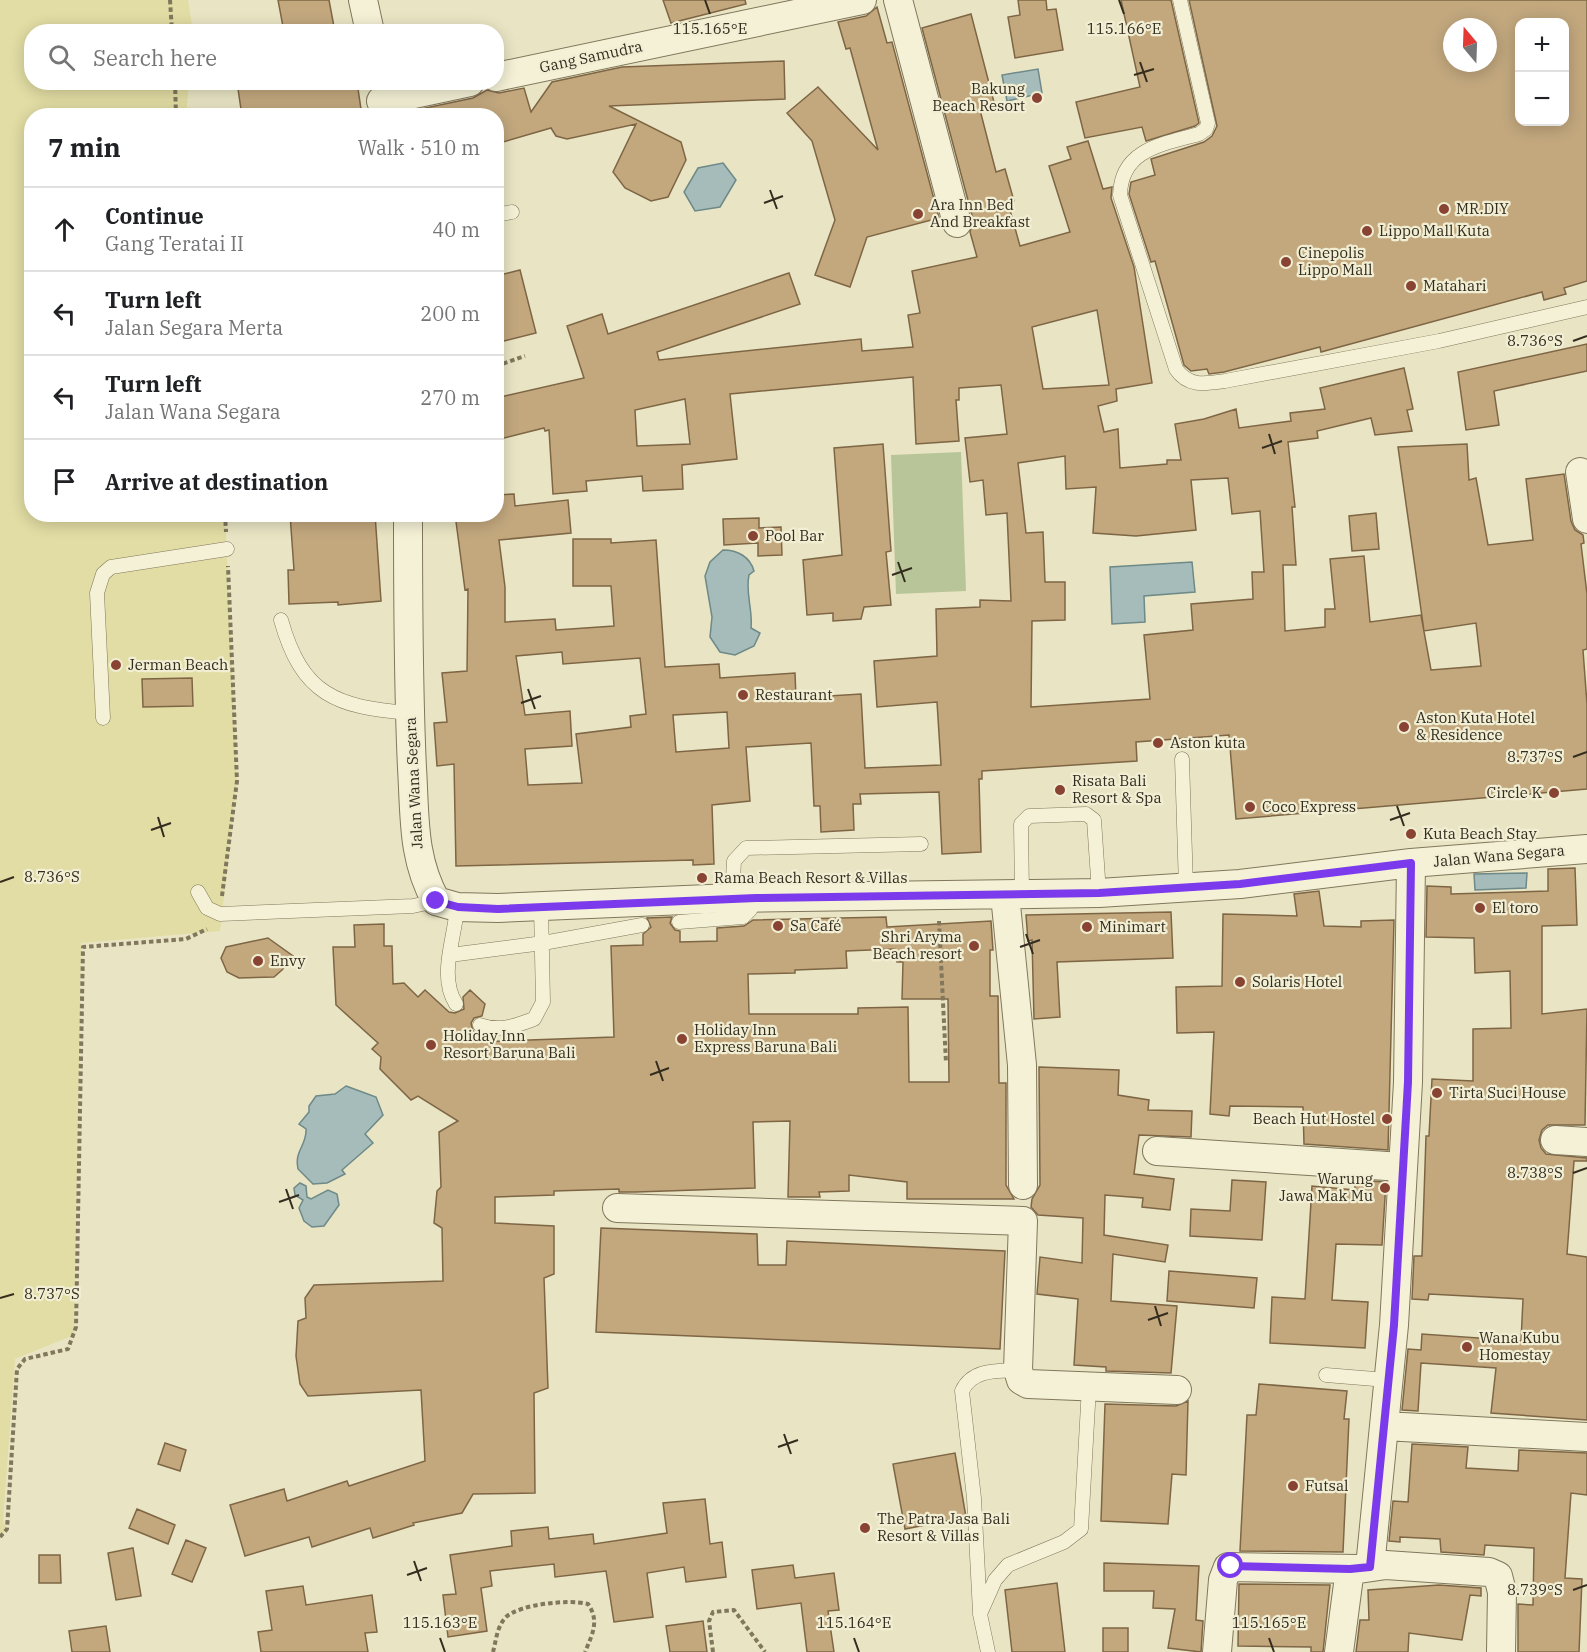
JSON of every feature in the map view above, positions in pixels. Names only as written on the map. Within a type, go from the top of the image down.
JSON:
[{"type":"street","points":[[363,0],[368,24]]},
{"type":"street","name":"Gang Samudra","points":[[504,75],[862,0]]},
{"type":"street","points":[[898,0],[957,223]]},
{"type":"street","points":[[381,100],[430,90]]},
{"type":"street","points":[[1580,472],[1587,519]]},
{"type":"street","name":"Jalan Wana Segara","points":[[408,522],[409,713],[418,858],[426,884],[447,904],[541,906],[744,898],[1099,893],[1240,884],[1411,863],[1587,849]]},
{"type":"street","points":[[1339,1652],[1360,1568],[1384,1426],[1394,1325],[1408,1082],[1411,863]]},
{"type":"street","points":[[1013,895],[1022,1065],[1023,1185]]},
{"type":"street","points":[[1555,1140],[1587,1142]]},
{"type":"street","points":[[1157,1151],[1402,1167]]},
{"type":"street","points":[[617,1208],[1023,1221],[1018,1370],[1021,1380],[1028,1384],[1177,1390]]},
{"type":"street","points":[[1384,1426],[1587,1437]]},
{"type":"street","points":[[1217,1652],[1223,1580],[1228,1567],[1360,1568],[1393,1565],[1488,1572],[1498,1576],[1502,1592],[1501,1652]]},
{"type":"lane","points":[[1180,0],[1208,123],[1206,129],[1199,134],[1153,147],[1133,159],[1123,173],[1120,195],[1176,369],[1182,378],[1192,383],[1205,384],[1226,381],[1438,341],[1587,307]]},
{"type":"lane","points":[[504,214],[512,212]]},
{"type":"lane","points":[[103,718],[97,593],[103,574],[111,567],[227,549]]},
{"type":"lane","points":[[281,620],[291,652],[301,670],[315,687],[333,698],[353,704],[409,713]]},
{"type":"lane","points":[[1182,759],[1186,887]]},
{"type":"lane","points":[[1013,895],[1021,824],[1029,816],[1086,813],[1094,820],[1099,893]]},
{"type":"lane","points":[[679,922],[743,916],[750,910],[744,898],[734,861],[746,848],[921,844]]},
{"type":"lane","points":[[198,892],[207,908],[220,914],[447,904],[450,955],[447,968],[449,992],[456,1004]]},
{"type":"lane","points":[[480,1025],[492,1029],[509,1028],[534,1019],[543,1002],[541,906]]},
{"type":"lane","points":[[450,955],[543,944],[642,925]]},
{"type":"lane","points":[[988,1652],[980,1614],[974,1498],[963,1391],[967,1382],[977,1375],[1018,1370]]},
{"type":"lane","points":[[1326,1375],[1387,1380]]},
{"type":"lane","points":[[980,1614],[995,1580],[1008,1565],[1064,1542],[1081,1529],[1089,1387]]},
{"type":"path","points":[[170,0],[172,24]]},
{"type":"path","points":[[175,90],[176,108]]},
{"type":"path","points":[[504,363],[525,356]]},
{"type":"path","points":[[0,1538],[7,1529],[17,1369],[25,1359],[68,1349],[76,1327],[83,947],[186,939],[199,935],[220,914],[237,781],[225,522]]},
{"type":"path","points":[[938,911],[946,1062]]},
{"type":"path","points":[[494,1652],[500,1626],[514,1612],[578,1601],[588,1604],[595,1618],[594,1630],[585,1652]]},
{"type":"path","points":[[713,1652],[710,1621],[713,1612],[722,1609],[734,1610],[765,1652]]},
{"type":"green space","points":[[961,452],[966,591],[896,594],[891,455]]},
{"type":"sand","name":"Jerman Beach","points":[[0,0],[188,0],[192,24],[24,24],[24,90],[188,90],[187,108],[24,108],[24,522],[225,522],[237,781],[220,931],[81,943],[74,1335],[15,1359],[3,1521],[7,1529],[0,1537]]},
{"type":"water","points":[[1038,69],[1042,93],[1007,101],[1002,75]]},
{"type":"water","points":[[723,163],[736,180],[720,207],[695,211],[684,192],[698,168]]},
{"type":"water","points":[[723,550],[743,555],[750,562],[754,571],[749,575],[748,582],[751,628],[760,633],[754,646],[735,655],[720,652],[710,637],[712,617],[705,576],[710,562]]},
{"type":"water","points":[[1192,562],[1195,592],[1144,596],[1145,622],[1112,624],[1110,567]]},
{"type":"water","points":[[1527,873],[1526,888],[1475,890],[1474,874]]},
{"type":"water","points":[[346,1086],[376,1097],[383,1115],[365,1134],[373,1143],[342,1170],[345,1174],[327,1183],[313,1184],[298,1169],[299,1152],[306,1135],[306,1129],[299,1124],[309,1112],[309,1106],[316,1096],[335,1094]]},
{"type":"water","points":[[300,1183],[306,1186],[307,1197],[311,1199],[328,1190],[337,1194],[339,1205],[324,1226],[312,1227],[304,1221],[299,1208],[303,1200],[295,1195],[294,1188]]},
{"type":"building","points":[[278,0],[329,0],[334,24],[282,24]]},
{"type":"building","points":[[663,0],[745,0],[746,4],[671,23]]},
{"type":"building","points":[[1018,0],[1046,0],[1047,10],[1056,9],[1063,50],[1015,58],[1008,17],[1020,15]]},
{"type":"building","points":[[1121,0],[1171,0],[1199,123],[1195,126],[1146,141],[1142,127],[1085,138],[1076,102],[1140,87]]},
{"type":"building","name":"Lippo Mall Kuta","points":[[1189,0],[1587,0],[1587,281],[1564,288],[1566,294],[1544,300],[1542,292],[1321,352],[1320,347],[1224,372],[1209,374],[1207,369],[1191,371],[1184,365],[1155,261],[1151,262],[1129,194],[1131,182],[1155,175],[1151,159],[1204,142],[1212,136],[1217,126]]},
{"type":"building","points":[[877,7],[887,43],[892,42],[939,218],[867,237],[850,287],[815,275],[835,220],[812,141],[787,113],[818,87],[878,150],[850,48],[846,49],[838,22],[866,16]]},
{"type":"building","points":[[971,14],[995,106],[980,110],[996,172],[1005,169],[1014,201],[1008,203],[1020,246],[1070,232],[1049,166],[1071,159],[1067,147],[1088,141],[1103,189],[1112,187],[1111,198],[1134,267],[1152,383],[1116,389],[1117,401],[1098,406],[1104,432],[1118,429],[1120,468],[1167,464],[1167,460],[1181,460],[1175,424],[1204,419],[1236,409],[1239,428],[1291,421],[1290,413],[1325,409],[1320,388],[1404,368],[1413,409],[1407,410],[1412,431],[1375,435],[1371,418],[1317,431],[1318,438],[1288,442],[1295,507],[1292,507],[1296,565],[1283,565],[1285,631],[1325,627],[1325,609],[1335,609],[1330,559],[1364,556],[1370,622],[1421,615],[1431,670],[1481,666],[1476,623],[1424,631],[1398,447],[1467,444],[1469,480],[1476,478],[1488,545],[1533,540],[1526,479],[1564,474],[1571,521],[1575,530],[1583,535],[1584,543],[1581,544],[1587,594],[1587,649],[1583,650],[1587,704],[1587,789],[1236,819],[1229,735],[1136,742],[1137,761],[982,771],[982,779],[979,779],[981,852],[942,854],[939,792],[860,794],[861,804],[853,804],[854,830],[821,832],[820,806],[814,806],[811,743],[746,747],[750,801],[712,805],[714,864],[693,865],[693,860],[456,866],[454,764],[437,766],[434,723],[447,722],[442,673],[467,671],[468,589],[465,590],[456,522],[504,522],[504,495],[514,494],[515,506],[568,500],[571,533],[499,540],[505,587],[505,622],[555,619],[556,630],[614,626],[611,586],[573,586],[573,539],[611,539],[611,543],[656,540],[665,667],[719,664],[720,678],[795,673],[796,698],[861,694],[865,768],[941,765],[937,702],[877,707],[874,661],[937,656],[936,609],[980,607],[980,600],[1011,601],[1007,513],[986,515],[983,480],[970,482],[965,438],[1007,434],[1001,385],[959,388],[959,400],[956,400],[959,441],[916,444],[913,377],[730,394],[737,459],[682,465],[683,489],[643,491],[642,476],[586,481],[587,491],[553,494],[549,430],[545,431],[544,428],[504,438],[504,396],[584,378],[567,326],[602,314],[608,334],[789,273],[800,304],[657,352],[659,360],[861,339],[862,351],[913,347],[908,315],[920,313],[912,271],[977,257],[970,232],[973,219],[922,28]],"holes":[[[1097,310],[1109,385],[1043,389],[1032,327]],[[685,399],[690,444],[637,446],[635,410]],[[1065,456],[1066,489],[1096,487],[1093,533],[1136,536],[1196,530],[1191,480],[1228,478],[1232,514],[1260,511],[1264,572],[1252,572],[1253,599],[1191,604],[1193,630],[1144,635],[1150,699],[1031,707],[1032,621],[1065,620],[1065,582],[1045,582],[1043,532],[1026,533],[1018,463]],[[562,652],[563,664],[640,658],[646,714],[630,716],[631,727],[576,734],[582,783],[528,785],[525,749],[572,746],[570,711],[525,715],[516,656]],[[727,712],[729,748],[676,752],[673,715]]]},
{"type":"building","points":[[784,61],[785,99],[609,106],[681,142],[686,160],[668,197],[651,201],[625,188],[613,172],[636,124],[567,139],[556,136],[551,128],[504,142],[504,108],[426,108],[473,98],[487,90],[499,93],[524,88],[531,112],[552,82],[622,67]]},
{"type":"building","points":[[238,90],[358,90],[361,108],[241,108]]},
{"type":"building","points":[[520,270],[536,333],[504,341],[504,274]]},
{"type":"building","points":[[1587,344],[1587,371],[1494,391],[1499,425],[1466,430],[1458,372]]},
{"type":"building","points":[[883,444],[891,551],[886,552],[891,605],[864,607],[861,619],[833,621],[833,613],[807,615],[803,560],[842,555],[834,448]]},
{"type":"building","points":[[1376,513],[1379,549],[1352,551],[1349,516]]},
{"type":"building","name":"Pool Bar","points":[[759,518],[759,528],[781,527],[782,555],[758,556],[758,543],[724,545],[723,519]]},
{"type":"building","points":[[291,522],[376,522],[381,601],[338,605],[338,602],[289,604],[288,570],[294,570]]},
{"type":"building","points":[[192,678],[193,706],[143,707],[142,679]]},
{"type":"building","points":[[1575,868],[1577,925],[1542,926],[1542,1014],[1587,1009],[1585,1125],[1548,1125],[1542,1130],[1539,1140],[1546,1154],[1587,1158],[1587,1161],[1574,1161],[1567,1254],[1587,1257],[1587,1420],[1491,1413],[1496,1368],[1421,1363],[1418,1411],[1402,1410],[1408,1349],[1421,1350],[1422,1334],[1521,1341],[1523,1299],[1429,1294],[1428,1300],[1412,1299],[1414,1256],[1422,1256],[1426,1136],[1429,1136],[1432,1079],[1473,1081],[1473,1029],[1511,1028],[1510,971],[1475,973],[1474,938],[1426,937],[1427,886],[1451,887],[1451,894],[1548,891],[1548,869]]},
{"type":"building","points":[[1319,891],[1324,926],[1361,927],[1361,921],[1394,920],[1388,1150],[1304,1144],[1303,1107],[1230,1106],[1229,1116],[1210,1114],[1214,1032],[1177,1033],[1176,987],[1222,986],[1223,914],[1297,916],[1294,894]]},
{"type":"building","points":[[1171,912],[1173,958],[1057,962],[1060,1017],[1034,1019],[1032,940],[1028,941],[1026,915]]},
{"type":"building","points":[[672,917],[670,923],[675,930],[680,931],[680,942],[717,941],[717,928],[744,926],[753,920],[886,917],[887,927],[991,921],[993,950],[990,950],[990,996],[998,996],[999,1083],[1006,1083],[1006,1185],[1014,1199],[907,1199],[907,1182],[849,1175],[849,1191],[819,1192],[820,1197],[788,1197],[790,1121],[753,1122],[755,1188],[636,1192],[619,1192],[619,1189],[554,1191],[554,1195],[495,1197],[495,1223],[554,1226],[554,1274],[544,1278],[548,1388],[534,1393],[535,1493],[473,1494],[462,1513],[413,1523],[414,1525],[373,1538],[370,1528],[312,1547],[309,1537],[245,1556],[230,1505],[284,1489],[287,1501],[347,1481],[349,1486],[425,1461],[421,1390],[308,1396],[300,1384],[296,1356],[298,1321],[306,1318],[305,1298],[314,1285],[443,1281],[442,1228],[434,1223],[437,1191],[441,1187],[439,1132],[458,1121],[418,1096],[411,1100],[380,1069],[381,1057],[372,1049],[378,1043],[336,1005],[333,947],[355,947],[354,925],[384,924],[384,946],[392,946],[393,984],[404,983],[418,997],[425,990],[449,1012],[455,1013],[464,1009],[463,997],[470,990],[485,1004],[482,1016],[474,1018],[471,1023],[473,1031],[478,1034],[476,1042],[614,1037],[611,946],[643,945],[643,934],[651,927],[647,918]],"holes":[[[895,949],[897,962],[903,962],[902,999],[948,999],[949,1082],[909,1082],[908,1007],[858,1008],[858,1014],[749,1014],[748,974],[795,973],[795,970],[847,968],[846,951]]]},
{"type":"building","points":[[268,938],[293,956],[274,977],[239,978],[227,972],[221,958],[226,947]]},
{"type":"building","points":[[1039,1067],[1119,1070],[1118,1095],[1149,1100],[1148,1110],[1192,1111],[1191,1137],[1139,1135],[1134,1174],[1174,1179],[1170,1210],[1142,1207],[1143,1198],[1105,1195],[1104,1235],[1168,1245],[1165,1262],[1113,1254],[1111,1301],[1177,1306],[1171,1373],[1106,1371],[1106,1367],[1074,1365],[1078,1299],[1037,1294],[1040,1257],[1082,1263],[1083,1218],[1038,1215],[1031,1207],[1032,1199],[1040,1185]]},
{"type":"building","points":[[1232,1180],[1266,1182],[1262,1240],[1190,1236],[1191,1209],[1230,1211]]},
{"type":"building","points":[[1355,1180],[1386,1182],[1382,1245],[1336,1244],[1332,1300],[1368,1302],[1365,1348],[1270,1343],[1272,1297],[1305,1299],[1312,1186],[1355,1190]]},
{"type":"building","points":[[601,1228],[757,1234],[758,1265],[786,1265],[787,1241],[1005,1251],[1000,1349],[596,1332]]},
{"type":"building","points":[[1169,1271],[1257,1278],[1254,1308],[1167,1301]]},
{"type":"building","points":[[1259,1384],[1347,1391],[1344,1419],[1349,1419],[1343,1552],[1240,1551],[1247,1415],[1256,1415]]},
{"type":"building","points":[[1188,1401],[1186,1475],[1172,1474],[1168,1524],[1101,1521],[1105,1404],[1176,1406]]},
{"type":"building","points":[[165,1443],[186,1450],[180,1471],[158,1464]]},
{"type":"building","points":[[1412,1444],[1468,1447],[1466,1468],[1518,1471],[1519,1450],[1587,1453],[1587,1495],[1571,1493],[1565,1578],[1582,1579],[1579,1652],[1518,1652],[1518,1604],[1533,1605],[1534,1548],[1485,1545],[1484,1555],[1441,1552],[1440,1539],[1400,1537],[1400,1542],[1389,1541],[1393,1501],[1408,1502]]},
{"type":"building","points":[[955,1453],[966,1517],[905,1529],[893,1464]]},
{"type":"building","points":[[705,1499],[710,1544],[722,1542],[726,1577],[686,1582],[684,1567],[647,1573],[653,1617],[614,1622],[606,1571],[555,1577],[554,1564],[490,1571],[492,1586],[481,1588],[487,1631],[448,1637],[443,1595],[456,1594],[450,1555],[512,1546],[511,1531],[548,1527],[549,1539],[593,1534],[594,1544],[667,1533],[663,1503]]},
{"type":"building","points":[[137,1509],[175,1525],[168,1544],[129,1528]]},
{"type":"building","points":[[186,1540],[206,1548],[192,1582],[172,1574]]},
{"type":"building","points":[[133,1548],[141,1596],[116,1600],[108,1553]]},
{"type":"building","points":[[39,1555],[60,1555],[61,1583],[39,1583]]},
{"type":"building","points":[[1104,1563],[1199,1566],[1196,1620],[1203,1621],[1201,1652],[1168,1648],[1175,1609],[1153,1608],[1154,1591],[1104,1591]]},
{"type":"building","points":[[793,1565],[795,1578],[834,1573],[839,1610],[828,1611],[834,1652],[807,1652],[801,1603],[757,1609],[752,1570]]},
{"type":"building","points":[[1057,1583],[1065,1652],[1012,1652],[1005,1590]]},
{"type":"building","points":[[1239,1584],[1330,1585],[1323,1652],[1311,1652],[1311,1647],[1238,1646]]},
{"type":"building","points":[[1439,1585],[1481,1588],[1481,1596],[1470,1595],[1462,1640],[1409,1633],[1408,1652],[1356,1652],[1360,1620],[1369,1620],[1368,1590]]},
{"type":"building","points":[[303,1586],[306,1605],[372,1595],[377,1632],[365,1633],[368,1652],[261,1652],[258,1632],[272,1630],[266,1591]]},
{"type":"building","points":[[703,1621],[707,1652],[670,1652],[666,1626]]},
{"type":"building","points":[[106,1626],[110,1652],[72,1652],[69,1631]]},
{"type":"building","points":[[1103,1628],[1128,1628],[1128,1652],[1103,1652]]},
{"type":"place","name":"Bakung Beach Resort","points":[[1037,98]]},
{"type":"place","name":"MR.DIY","points":[[1444,209]]},
{"type":"place","name":"Ara Inn Bed And Breakfast","points":[[918,214]]},
{"type":"place","name":"Lippo Mall Kuta","points":[[1367,231]]},
{"type":"place","name":"Cinepolis Lippo Mall","points":[[1286,262]]},
{"type":"place","name":"Matahari","points":[[1411,286]]},
{"type":"place","name":"Pool Bar","points":[[753,536]]},
{"type":"place","name":"Jerman Beach","points":[[116,665]]},
{"type":"place","name":"Restaurant","points":[[743,695]]},
{"type":"place","name":"Aston Kuta Hotel & Residence","points":[[1404,727]]},
{"type":"place","name":"Aston kuta","points":[[1158,743]]},
{"type":"place","name":"Risata Bali Resort & Spa","points":[[1060,790]]},
{"type":"place","name":"Circle K","points":[[1554,793]]},
{"type":"place","name":"Coco Express","points":[[1250,807]]},
{"type":"place","name":"Kuta Beach Stay","points":[[1411,834]]},
{"type":"place","name":"Rama Beach Resort & Villas","points":[[702,878]]},
{"type":"place","name":"El toro","points":[[1480,908]]},
{"type":"place","name":"Sa Café","points":[[778,926]]},
{"type":"place","name":"Minimart","points":[[1087,927]]},
{"type":"place","name":"Shri Aryma Beach resort","points":[[974,946]]},
{"type":"place","name":"Envy","points":[[258,961]]},
{"type":"place","name":"Solaris Hotel","points":[[1240,982]]},
{"type":"place","name":"Holiday Inn Express Baruna Bali","points":[[682,1039]]},
{"type":"place","name":"Holiday Inn Resort Baruna Bali","points":[[431,1045]]},
{"type":"place","name":"Tirta Suci House","points":[[1437,1093]]},
{"type":"place","name":"Beach Hut Hostel","points":[[1387,1119]]},
{"type":"place","name":"Warung Jawa Mak Mu","points":[[1385,1188]]},
{"type":"place","name":"Wana Kubu Homestay","points":[[1467,1347]]},
{"type":"place","name":"Futsal","points":[[1293,1486]]},
{"type":"place","name":"The Patra Jasa Bali Resort & Villas","points":[[865,1528]]},
{"type":"route","points":[[436,901],[458,907],[498,909],[756,898],[1099,893],[1240,884],[1411,863],[1408,1082],[1394,1325],[1370,1567],[1350,1569],[1231,1566]]}]
